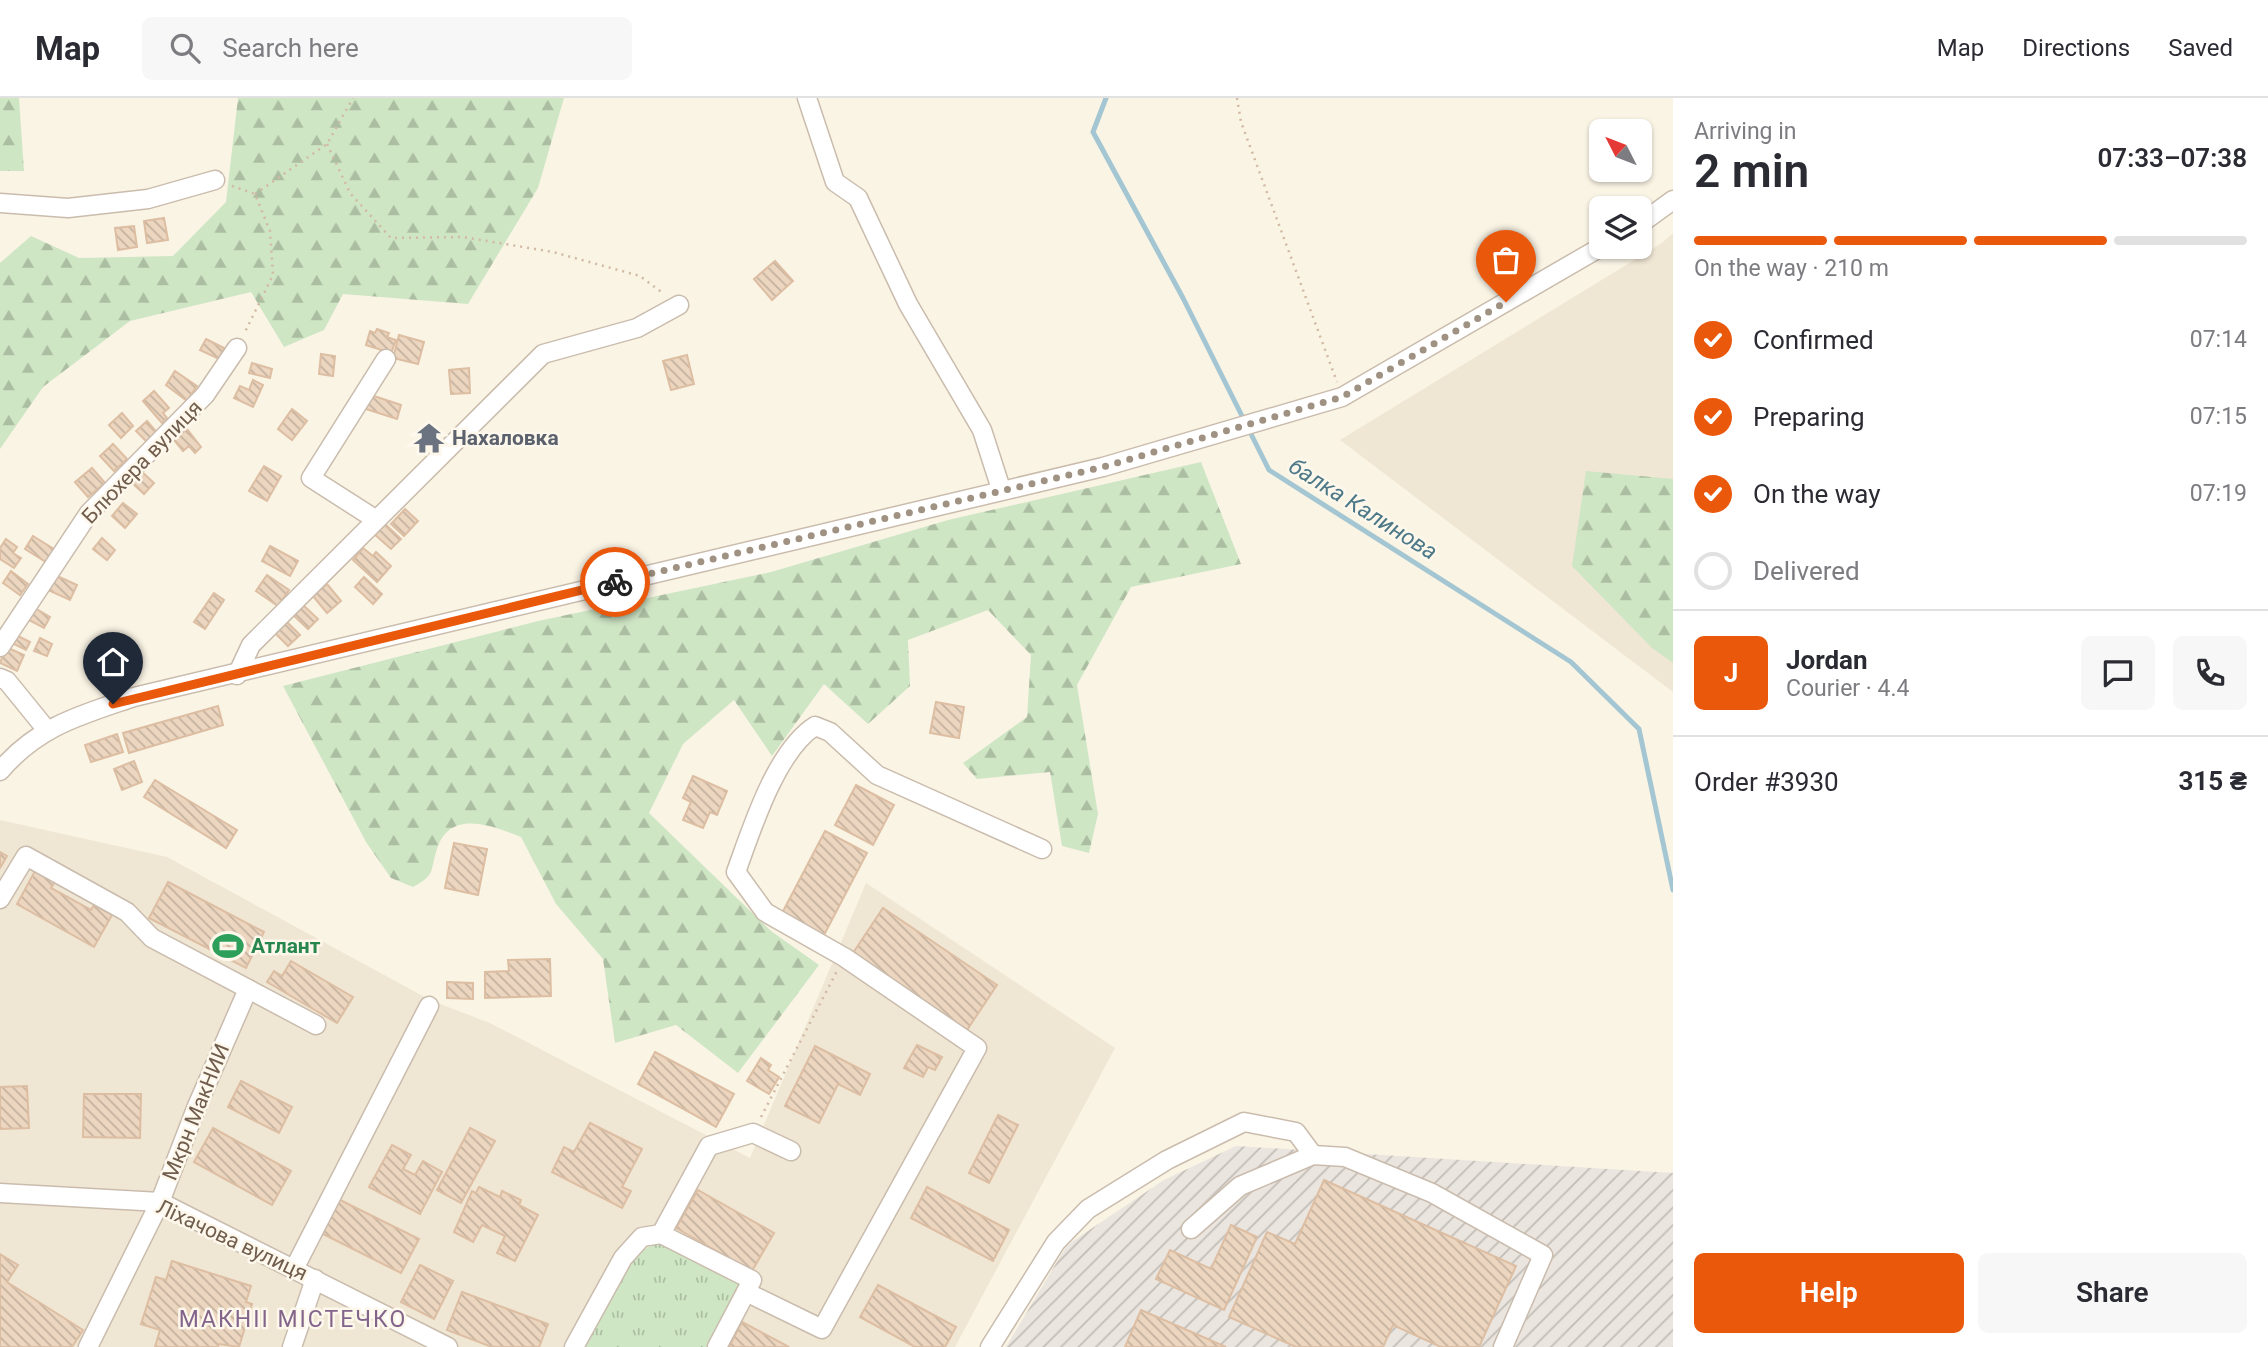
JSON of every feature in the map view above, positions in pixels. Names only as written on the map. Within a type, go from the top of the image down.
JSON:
[{"type":"street","points":[[807,98],[835,182],[858,198],[908,304],[982,430],[1001,489]]},
{"type":"street","points":[[0,203],[68,208],[148,199],[215,180]]},
{"type":"street","points":[[1652,216],[1673,200]]},
{"type":"street","points":[[0,771],[13,755],[46,729],[134,697],[237,675],[1001,489],[1103,467],[1342,397],[1589,254]]},
{"type":"street","points":[[237,675],[251,645],[543,354],[637,327],[679,305]]},
{"type":"street","name":"Блюхера вулиця","points":[[0,647],[89,513],[205,396],[237,348]]},
{"type":"street","points":[[375,519],[312,478],[386,359]]},
{"type":"street","points":[[0,678],[8,681],[46,729]]},
{"type":"street","points":[[820,1347],[822,1329],[977,1048],[844,957],[765,912],[736,872],[762,801],[800,735],[815,726],[830,732],[877,775],[1042,849]]},
{"type":"street","points":[[0,898],[26,856],[127,912],[152,938],[316,1025]]},
{"type":"street","name":"Мкрн МакНИИ","points":[[88,1347],[160,1202],[197,1106],[248,989]]},
{"type":"street","points":[[293,1269],[429,1006]]},
{"type":"street","points":[[990,1347],[1056,1242],[1088,1209],[1167,1160],[1244,1122],[1296,1132],[1313,1155]]},
{"type":"street","points":[[661,1234],[709,1146],[753,1133],[791,1151]]},
{"type":"street","points":[[1191,1229],[1240,1185],[1313,1155],[1345,1157],[1432,1193],[1543,1255],[1503,1347]]},
{"type":"street","name":"Ліхачова вулиця","points":[[0,1193],[160,1202],[447,1347]]},
{"type":"street","points":[[574,1347],[623,1258],[642,1237],[661,1234],[752,1280],[717,1347]]},
{"type":"street","points":[[292,1347],[315,1279]]},
{"type":"street","points":[[746,1292],[822,1329]]},
{"type":"path","points":[[255,194],[327,144],[353,98]]},
{"type":"path","points":[[1237,98],[1241,122],[1342,397]]},
{"type":"path","points":[[327,144],[350,193],[391,239],[463,237],[553,252],[640,276],[679,305]]},
{"type":"path","points":[[215,180],[255,194],[270,231],[273,275],[237,348]]},
{"type":"path","points":[[753,1133],[844,957]]},
{"type":"shaded area","points":[[1673,233],[1673,692],[1340,440],[1636,259],[1652,259],[1652,249]]},
{"type":"shaded area","name":"МАКНІІ МІСТЕЧКО","points":[[0,820],[167,857],[432,1001],[490,1023],[750,1158],[866,883],[1115,1048],[955,1347],[0,1347]]},
{"type":"shaded area","points":[[1236,1146],[1673,1173],[1673,1347],[1006,1347],[1067,1245],[1164,1180]]},
{"type":"green space","points":[[0,98],[19,98],[24,171],[0,171]]},
{"type":"green space","points":[[238,98],[564,98],[538,188],[468,304],[343,294],[324,330],[284,347],[251,292],[130,321],[43,387],[0,449],[0,263],[31,236],[79,258],[173,256],[226,202]]},
{"type":"green space","points":[[1201,462],[1241,564],[1131,587],[1077,685],[1098,814],[1089,853],[1062,846],[1050,772],[977,779],[963,763],[1027,717],[1031,655],[988,610],[908,640],[910,686],[868,724],[824,684],[772,756],[734,700],[683,744],[649,813],[771,931],[819,965],[738,1073],[676,1025],[615,1043],[603,959],[556,904],[521,837],[486,825],[462,824],[443,836],[431,871],[425,879],[413,887],[391,878],[366,842],[283,686],[538,621],[771,572],[948,520]]},
{"type":"green space","points":[[1586,471],[1673,479],[1673,663],[1652,648],[1572,566]]},
{"type":"green space","points":[[659,1242],[738,1282],[738,1290],[708,1347],[584,1347],[625,1271],[635,1258]]},
{"type":"building","points":[[164,218],[168,240],[147,243],[144,221]]},
{"type":"building","points":[[134,226],[137,247],[118,250],[115,228]]},
{"type":"building","points":[[775,261],[793,281],[772,300],[754,279]]},
{"type":"building","points":[[377,329],[389,333],[387,337],[396,340],[391,353],[366,345],[370,331],[375,333]]},
{"type":"building","points":[[399,335],[424,342],[418,364],[393,358]]},
{"type":"building","points":[[206,339],[224,348],[219,359],[200,350]]},
{"type":"building","points":[[321,354],[335,356],[333,376],[319,374]]},
{"type":"building","points":[[687,355],[694,384],[671,390],[663,361]]},
{"type":"building","points":[[252,363],[272,369],[270,378],[249,373]]},
{"type":"building","points":[[469,368],[470,393],[451,394],[449,370]]},
{"type":"building","points":[[175,371],[197,386],[187,401],[166,385]]},
{"type":"building","points":[[253,380],[263,385],[253,407],[234,398],[240,386],[249,390]]},
{"type":"building","points":[[154,391],[169,408],[163,413],[167,418],[162,423],[143,401]]},
{"type":"building","points":[[368,394],[401,405],[397,419],[363,408]]},
{"type":"building","points":[[292,409],[307,421],[292,440],[278,429]]},
{"type":"building","points":[[122,413],[133,426],[121,438],[109,425]]},
{"type":"building","points":[[147,421],[159,435],[149,444],[136,431]]},
{"type":"building","points":[[187,429],[201,447],[195,453],[189,446],[183,451],[174,440]]},
{"type":"building","points":[[113,444],[127,459],[114,471],[100,456]]},
{"type":"building","points":[[264,466],[281,476],[267,501],[249,491]]},
{"type":"building","points":[[92,468],[105,483],[88,497],[75,482]]},
{"type":"building","points":[[140,470],[154,483],[144,494],[130,481]]},
{"type":"building","points":[[123,503],[137,514],[125,528],[112,516]]},
{"type":"building","points":[[405,509],[418,521],[404,536],[391,524]]},
{"type":"building","points":[[384,523],[401,539],[391,549],[374,534]]},
{"type":"building","points":[[33,536],[54,549],[46,562],[25,549]]},
{"type":"building","points":[[102,538],[115,550],[107,560],[93,549]]},
{"type":"building","points":[[6,539],[17,547],[13,553],[21,558],[14,568],[0,559],[0,548]]},
{"type":"building","points":[[270,546],[298,561],[290,576],[262,561]]},
{"type":"building","points":[[363,548],[373,556],[376,552],[391,566],[377,582],[353,560]]},
{"type":"building","points":[[11,571],[28,584],[20,595],[3,583]]},
{"type":"building","points":[[55,575],[77,585],[70,600],[48,590]]},
{"type":"building","points":[[267,575],[289,590],[278,606],[256,591]]},
{"type":"building","points":[[364,577],[382,594],[373,604],[355,587]]},
{"type":"building","points":[[327,584],[341,601],[327,613],[313,596]]},
{"type":"building","points":[[214,593],[224,600],[205,629],[194,622]]},
{"type":"building","points":[[302,604],[318,619],[308,629],[292,614]]},
{"type":"building","points":[[35,608],[50,617],[44,628],[29,620]]},
{"type":"building","points":[[287,622],[300,635],[288,646],[275,633]]},
{"type":"building","points":[[14,634],[30,642],[26,650],[10,642]]},
{"type":"building","points":[[40,638],[52,644],[47,656],[34,651]]},
{"type":"building","points":[[6,647],[24,655],[17,671],[0,663]]},
{"type":"building","points":[[936,702],[964,707],[959,738],[930,733]]},
{"type":"building","points":[[218,706],[223,725],[129,753],[123,733]]},
{"type":"building","points":[[117,734],[123,752],[91,762],[85,745]]},
{"type":"building","points":[[134,761],[142,782],[122,790],[114,769]]},
{"type":"building","points":[[693,776],[727,791],[717,815],[710,812],[703,828],[683,820],[691,802],[683,798]]},
{"type":"building","points":[[155,780],[237,830],[226,848],[144,797]]},
{"type":"building","points":[[856,785],[894,805],[873,845],[835,825]]},
{"type":"building","points":[[825,831],[867,853],[823,937],[781,915]]},
{"type":"building","points":[[454,843],[487,849],[478,895],[445,888]]},
{"type":"building","points":[[0,852],[7,856],[0,868]]},
{"type":"building","points":[[35,871],[55,882],[51,888],[91,910],[94,905],[112,915],[94,947],[17,904]]},
{"type":"building","points":[[168,882],[264,932],[246,968],[149,918]]},
{"type":"building","points":[[883,908],[997,985],[967,1030],[853,953]]},
{"type":"building","points":[[550,959],[551,996],[485,998],[485,972],[509,971],[508,960]]},
{"type":"building","points":[[291,961],[353,997],[337,1023],[267,982],[274,971],[282,976]]},
{"type":"building","points":[[447,982],[473,983],[473,999],[447,998]]},
{"type":"building","points":[[917,1045],[942,1057],[935,1070],[928,1067],[923,1077],[904,1068]]},
{"type":"building","points":[[815,1046],[870,1074],[860,1095],[838,1084],[819,1123],[785,1106]]},
{"type":"building","points":[[655,1052],[734,1094],[716,1127],[638,1084]]},
{"type":"building","points":[[761,1058],[771,1065],[768,1070],[779,1077],[769,1094],[747,1081]]},
{"type":"building","points":[[241,1081],[292,1107],[279,1133],[228,1107]]},
{"type":"building","points":[[27,1086],[29,1128],[0,1129],[0,1087]]},
{"type":"building","points":[[84,1094],[141,1094],[140,1138],[83,1137]]},
{"type":"building","points":[[998,1115],[1018,1125],[989,1183],[969,1173]]},
{"type":"building","points":[[590,1123],[642,1149],[622,1187],[631,1191],[622,1208],[552,1172],[564,1147],[574,1152]]},
{"type":"building","points":[[213,1128],[291,1171],[272,1205],[194,1162]]},
{"type":"building","points":[[470,1128],[495,1141],[461,1203],[437,1190]]},
{"type":"building","points":[[392,1145],[411,1155],[403,1169],[415,1175],[423,1161],[442,1172],[420,1214],[369,1187]]},
{"type":"building","points":[[1324,1180],[1516,1266],[1479,1347],[1441,1347],[1393,1325],[1383,1347],[1296,1347],[1229,1317],[1267,1232],[1295,1244]]},
{"type":"building","points":[[479,1187],[500,1197],[502,1191],[521,1200],[519,1205],[538,1215],[515,1261],[497,1253],[505,1236],[482,1225],[473,1242],[454,1232],[472,1191],[476,1193]]},
{"type":"building","points":[[927,1187],[1009,1230],[993,1261],[911,1218]]},
{"type":"building","points":[[698,1190],[774,1233],[752,1271],[676,1228]]},
{"type":"building","points":[[336,1198],[419,1239],[401,1273],[319,1232]]},
{"type":"building","points":[[1231,1225],[1257,1237],[1224,1310],[1156,1279],[1170,1250],[1211,1269]]},
{"type":"building","points":[[0,1254],[18,1265],[7,1282],[83,1330],[72,1347],[0,1347]]},
{"type":"building","points":[[172,1261],[251,1286],[246,1302],[252,1304],[239,1347],[219,1344],[218,1347],[155,1347],[160,1330],[141,1324],[156,1277],[166,1280]]},
{"type":"building","points":[[420,1265],[453,1281],[434,1319],[401,1302]]},
{"type":"building","points":[[878,1285],[956,1327],[945,1347],[915,1347],[860,1317]]},
{"type":"building","points":[[462,1292],[548,1324],[539,1347],[492,1347],[447,1330]]},
{"type":"building","points":[[1141,1310],[1226,1347],[1125,1347]]},
{"type":"building","points":[[742,1322],[789,1347],[729,1347]]},
{"type":"waterway","name":"балка Калинова","points":[[1106,98],[1093,132],[1183,298],[1269,470],[1571,662],[1639,729],[1673,890]]},
{"type":"way so far","points":[[615,582],[1103,467],[1342,397],[1506,302]]},
{"type":"place","name":"Нахаловка","points":[[429,438]]},
{"type":"place","name":"Атлант","points":[[228,946]]},
{"type":"district","name":"МАКНІІ МІСТЕЧКО","points":[[293,1319]]},
{"type":"route","points":[[113,704],[615,582]]}]
